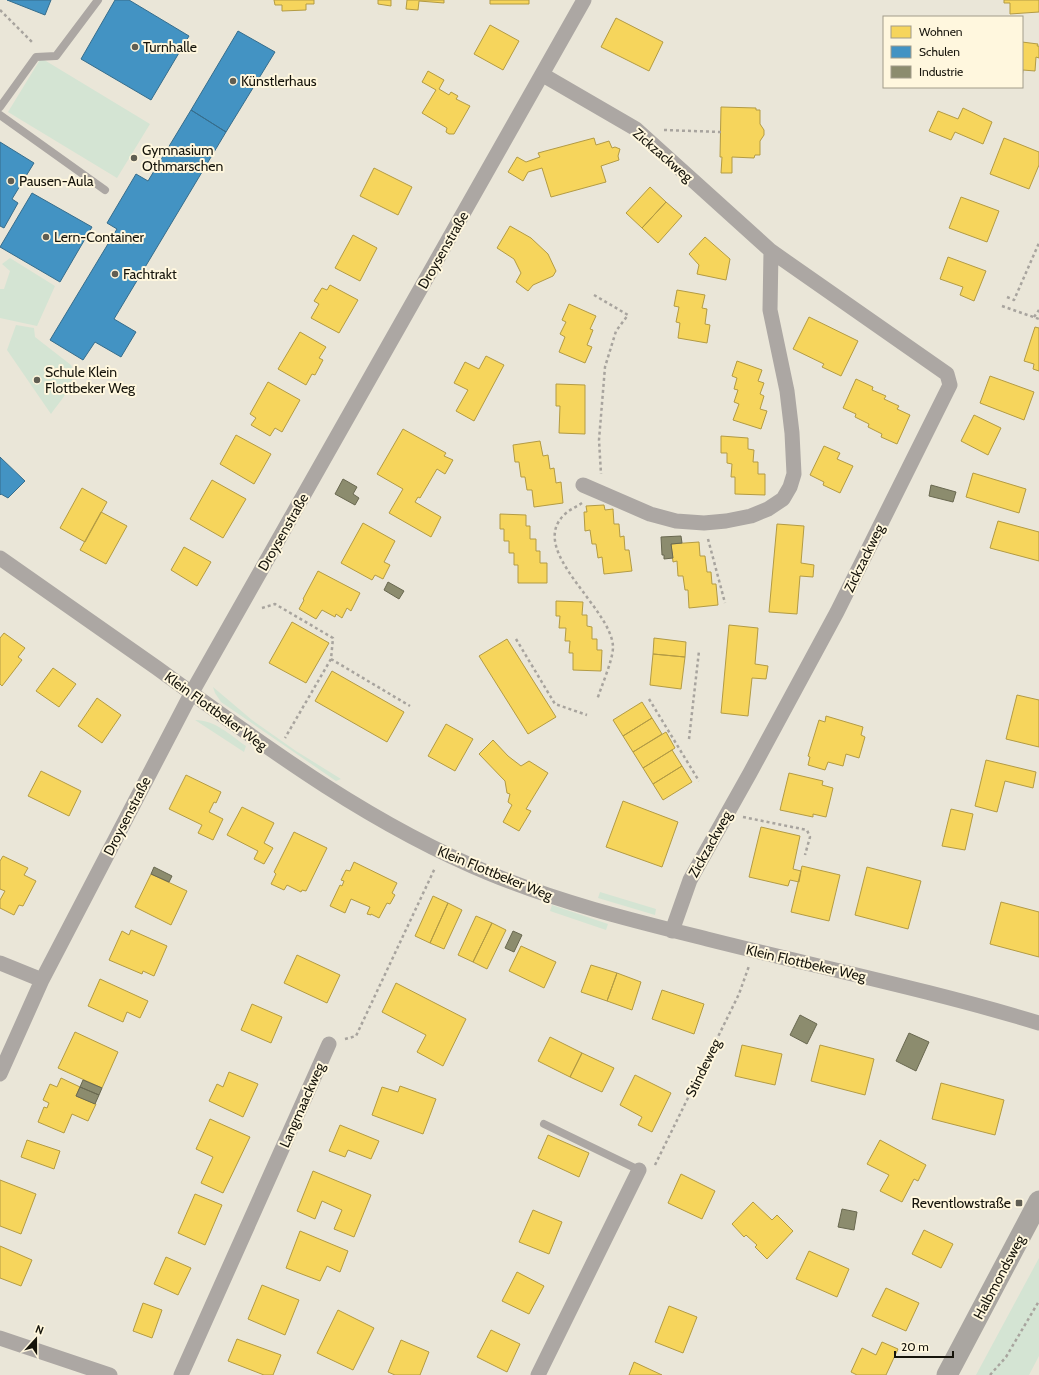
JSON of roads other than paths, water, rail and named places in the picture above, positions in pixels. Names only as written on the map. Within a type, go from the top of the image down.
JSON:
[{"type":"street","name":"Droysenstraße","points":[[0,1074],[42,980],[191,694],[543,75],[584,0]]},
{"type":"street","name":"Zickzackweg","points":[[543,75],[636,129],[771,251],[947,374],[950,385],[837,612],[690,880],[672,931]]},
{"type":"street","points":[[583,485],[650,514],[676,521],[704,523],[726,521],[751,516],[768,509],[783,499],[790,487],[794,474],[792,433],[787,391],[770,310],[771,251]]},
{"type":"street","name":"Klein Flottbeker Weg","points":[[0,558],[297,768],[385,823],[443,853],[493,875],[574,904],[672,931],[942,996],[1039,1023]]},
{"type":"street","points":[[0,963],[42,980]]},
{"type":"street","name":"Langmaackweg","points":[[181,1375],[329,1044]]},
{"type":"street","points":[[538,1375],[639,1170]]},
{"type":"street","name":"Halbmondsweg","points":[[947,1375],[1039,1201]]},
{"type":"street","points":[[0,1338],[110,1375]]},
{"type":"lane","points":[[0,108],[36,57],[56,56],[98,0]]},
{"type":"lane","points":[[0,115],[105,190]]},
{"type":"lane","points":[[544,1124],[639,1170]]},
{"type":"place","name":"Turnhalle","points":[[135,47]]},
{"type":"place","name":"Künstlerhaus","points":[[233,81]]},
{"type":"place","name":"Gymnasium Othmarschen","points":[[134,158]]},
{"type":"place","name":"Pausen-Aula","points":[[11,181]]},
{"type":"place","name":"Lern-Container","points":[[46,237]]},
{"type":"place","name":"Fachtrakt","points":[[115,274]]},
{"type":"place","name":"Schule Klein Flottbeker Weg","points":[[37,380]]},
{"type":"place","name":"Reventlowstraße","points":[[1019,1203]]}]
